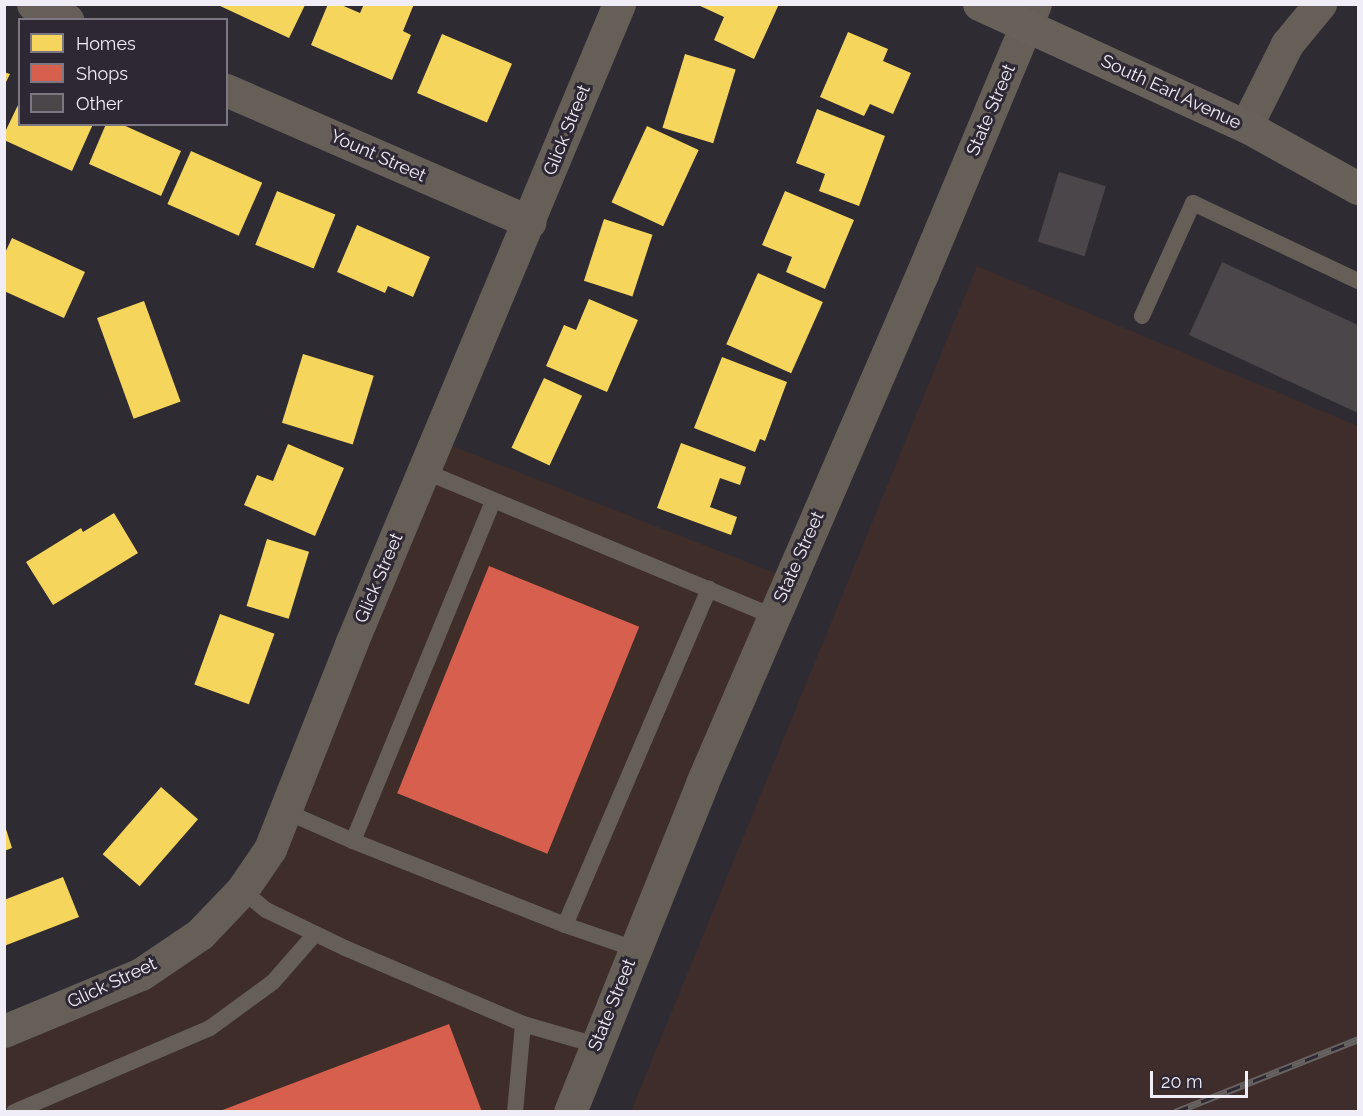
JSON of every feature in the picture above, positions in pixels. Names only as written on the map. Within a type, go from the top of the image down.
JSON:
[{"type":"street","points":[[33,4],[63,18]]},
{"type":"street","name":"Glick Street","points":[[4,1031],[141,974],[200,934],[242,890],[270,849],[287,812],[351,644],[619,4]]},
{"type":"street","name":"South Earl Avenue","points":[[979,4],[1030,15],[1246,126],[1359,188]]},
{"type":"street","points":[[1246,126],[1287,44],[1320,4]]},
{"type":"street","name":"State Street","points":[[570,1112],[634,950],[773,615],[922,274],[1030,15]]},
{"type":"street","name":"Yount Street","points":[[228,91],[529,222]]},
{"type":"lane","points":[[1142,316],[1193,203],[1359,281]]},
{"type":"lane","points":[[424,471],[773,615]]},
{"type":"lane","points":[[353,841],[493,501]]},
{"type":"lane","points":[[565,925],[709,589]]},
{"type":"lane","points":[[287,812],[353,841],[634,950]]},
{"type":"lane","points":[[242,890],[266,910],[315,934],[523,1024],[596,1045]]},
{"type":"lane","points":[[14,1112],[31,1108],[210,1028],[273,981],[315,934]]},
{"type":"lane","points":[[514,1112],[523,1024]]},
{"type":"shaded area","points":[[977,266],[1358,426],[1358,1111],[631,1111]]},
{"type":"shaded area","points":[[437,440],[790,579],[570,1111],[5,1112],[5,1031],[141,974],[242,890]]},
{"type":"building: Homes","points":[[328,4],[339,4],[360,13],[364,4],[414,4],[403,31],[411,35],[392,80],[311,45]]},
{"type":"building: Homes","points":[[696,4],[779,4],[754,59],[714,40],[724,17]]},
{"type":"building: Homes","points":[[218,5],[305,5],[289,38]]},
{"type":"building: Homes","points":[[848,32],[888,49],[883,61],[911,73],[893,114],[870,104],[864,116],[820,97]]},
{"type":"building: Homes","points":[[442,34],[512,64],[487,123],[417,93]]},
{"type":"building: Homes","points":[[685,54],[736,69],[713,143],[662,128]]},
{"type":"building: Homes","points":[[4,72],[10,74],[4,86]]},
{"type":"building: Homes","points":[[18,105],[18,126],[92,126],[72,171],[4,140],[4,134]]},
{"type":"building: Homes","points":[[817,109],[885,136],[859,206],[819,191],[825,174],[796,163]]},
{"type":"building: Homes","points":[[105,126],[125,126],[181,151],[161,196],[89,164]]},
{"type":"building: Homes","points":[[647,126],[699,150],[663,226],[612,202]]},
{"type":"building: Homes","points":[[191,151],[262,183],[239,236],[167,204]]},
{"type":"building: Homes","points":[[277,191],[335,215],[314,268],[255,245]]},
{"type":"building: Homes","points":[[785,191],[854,220],[825,289],[786,272],[792,257],[762,245]]},
{"type":"building: Homes","points":[[604,219],[653,235],[632,297],[584,281]]},
{"type":"building: Homes","points":[[357,225],[430,257],[413,297],[388,286],[385,293],[337,272]]},
{"type":"building: Homes","points":[[12,238],[85,272],[64,318],[4,291],[4,255]]},
{"type":"building: Homes","points":[[758,273],[823,302],[791,373],[726,344]]},
{"type":"building: Homes","points":[[589,299],[638,320],[607,392],[546,366],[564,325],[576,330]]},
{"type":"building: Homes","points":[[144,301],[181,402],[134,419],[97,318]]},
{"type":"building: Homes","points":[[303,354],[374,376],[353,444],[282,423]]},
{"type":"building: Homes","points":[[722,357],[787,382],[765,441],[760,439],[755,452],[694,428]]},
{"type":"building: Homes","points":[[544,378],[582,396],[550,466],[511,448]]},
{"type":"building: Homes","points":[[681,443],[746,467],[740,485],[720,478],[710,507],[737,517],[731,535],[657,508]]},
{"type":"building: Homes","points":[[288,444],[344,468],[315,536],[244,505],[257,475],[273,481]]},
{"type":"building: Homes","points":[[114,513],[138,553],[53,605],[26,562],[81,528],[83,532]]},
{"type":"building: Homes","points":[[267,539],[309,552],[289,619],[247,606]]},
{"type":"building: Homes","points":[[220,614],[275,634],[249,704],[194,684]]},
{"type":"building: Homes","points":[[161,787],[198,819],[140,886],[103,854]]},
{"type":"building: Homes","points":[[4,827],[12,848],[4,851]]},
{"type":"building: Homes","points":[[63,877],[79,917],[4,946],[4,900]]},
{"type":"building: Shops","points":[[489,566],[639,627],[547,854],[397,793]]},
{"type":"building: Shops","points":[[449,1024],[482,1112],[220,1112],[220,1111]]},
{"type":"building: Other","points":[[1059,172],[1106,186],[1085,256],[1038,242]]},
{"type":"building: Other","points":[[1222,262],[1358,325],[1358,413],[1189,335]]},
{"type":"railway","points":[[1175,1112],[1358,1039]]}]
